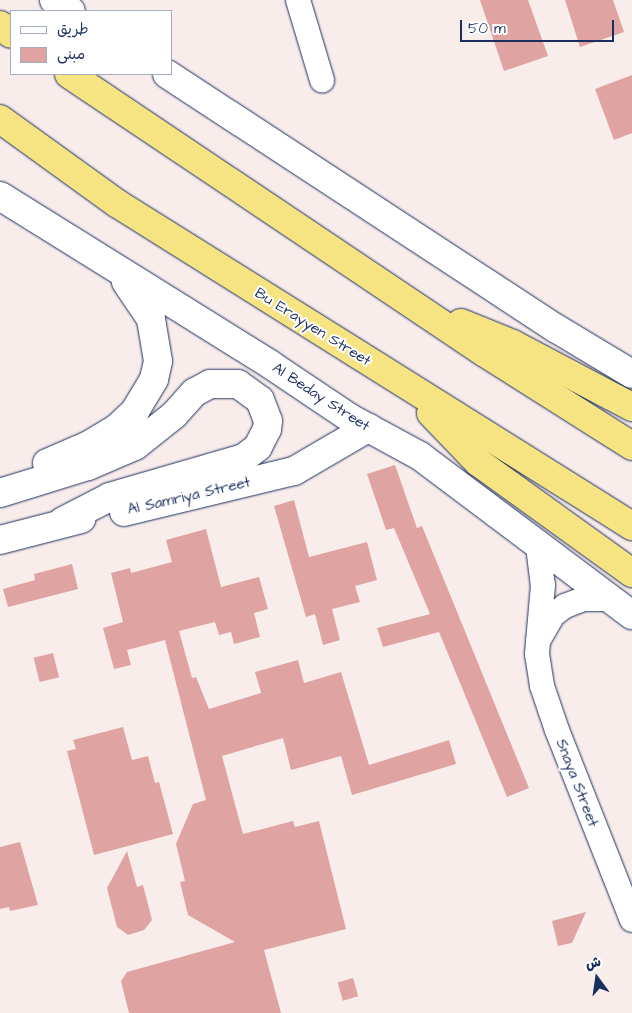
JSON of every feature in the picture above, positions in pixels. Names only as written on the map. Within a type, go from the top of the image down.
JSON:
[{"type":"highway","points":[[0,25],[10,33]]},
{"type":"highway","points":[[70,75],[427,314],[632,446]]},
{"type":"highway","name":"Bu Erayyen Street","points":[[0,120],[118,204],[632,526]]},
{"type":"highway","points":[[427,314],[467,325],[513,344],[632,406]]},
{"type":"highway","points":[[413,390],[478,462],[632,573]]},
{"type":"main road","points":[[54,0],[69,10]]},
{"type":"main road","points":[[169,75],[630,371]]},
{"type":"main road","name":"Al Beday Street","points":[[0,196],[368,428],[420,456],[622,607]]},
{"type":"main road","points":[[0,482],[88,445],[117,428],[146,395],[154,379],[158,361],[151,319],[117,270]]},
{"type":"main road","points":[[0,493],[88,466],[135,446],[174,415],[199,389],[210,384],[238,384],[260,400],[268,421],[267,429],[258,447],[244,458],[110,497],[63,521]]},
{"type":"main road","name":"Al Samriya Street","points":[[0,540],[63,521],[128,511],[287,473],[368,428]]},
{"type":"street","points":[[298,0],[322,80]]},
{"type":"street","name":"Snaya Street","points":[[538,546],[543,584],[537,643],[542,686],[557,730],[632,920]]},
{"type":"street","points":[[537,643],[548,622],[565,606],[583,599],[622,607]]},
{"type":"building","points":[[480,0],[528,0],[548,56],[504,71]]},
{"type":"building","points":[[565,0],[613,0],[624,32],[580,47]]},
{"type":"building","points":[[632,75],[632,133],[614,140],[595,89]]},
{"type":"building","points":[[395,465],[417,528],[422,526],[529,788],[507,797],[439,632],[383,647],[377,628],[430,614],[394,528],[386,530],[367,474]]},
{"type":"building","points":[[294,500],[309,557],[367,542],[377,580],[355,586],[360,602],[332,609],[340,640],[323,645],[315,614],[306,617],[274,506]]},
{"type":"building","points":[[206,529],[221,587],[259,577],[268,609],[254,613],[260,637],[234,644],[231,632],[219,635],[215,622],[179,631],[192,678],[196,677],[209,709],[261,693],[255,672],[298,660],[304,683],[341,672],[369,765],[449,740],[456,764],[352,795],[341,756],[291,770],[283,738],[222,756],[243,834],[293,821],[295,827],[319,821],[346,929],[264,950],[281,1013],[129,1013],[121,981],[127,972],[235,942],[188,915],[180,882],[185,881],[176,844],[193,804],[206,800],[165,640],[127,650],[131,665],[114,669],[103,628],[123,622],[111,573],[130,568],[131,573],[172,562],[166,540]]},
{"type":"building","points":[[72,564],[78,589],[8,607],[3,589],[35,580],[34,574]]},
{"type":"building","points":[[53,653],[59,677],[40,682],[34,658]]},
{"type":"building","points":[[123,727],[132,760],[148,756],[155,783],[159,782],[173,834],[94,855],[67,751],[76,749],[73,740]]},
{"type":"building","points":[[20,842],[38,905],[10,911],[9,907],[0,909],[0,847]]},
{"type":"building","points":[[127,851],[137,887],[143,885],[152,920],[144,930],[128,935],[117,927],[107,888]]},
{"type":"building","points":[[586,912],[572,943],[558,946],[552,921]]},
{"type":"building","points":[[353,978],[358,996],[343,1001],[338,982]]}]
